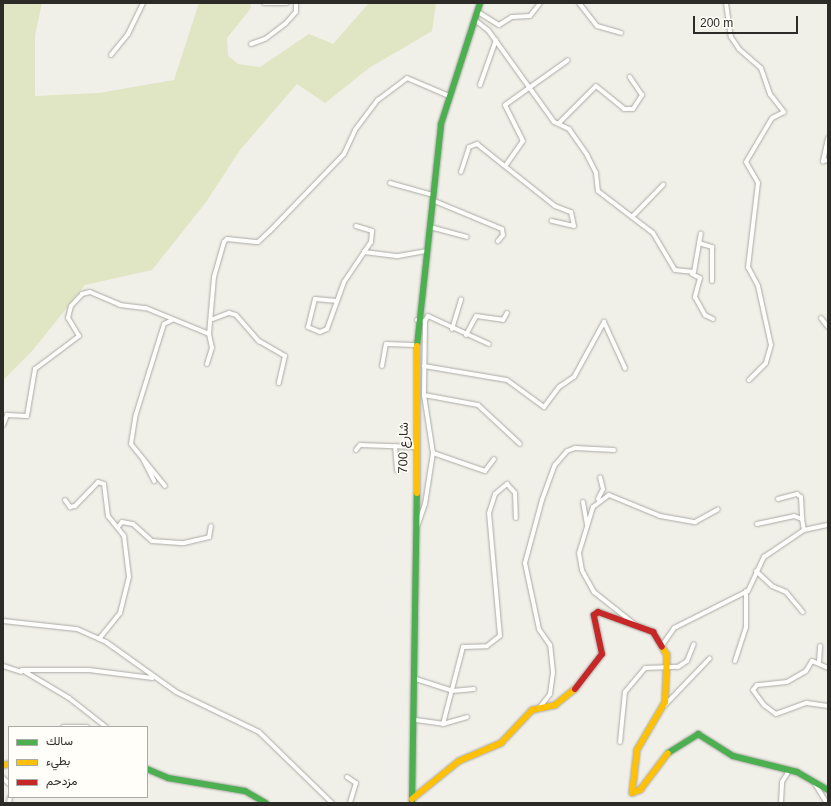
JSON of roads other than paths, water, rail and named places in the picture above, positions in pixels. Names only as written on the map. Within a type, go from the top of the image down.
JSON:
[{"type":"street","points":[[111,55],[128,34],[142,3]]},
{"type":"street","points":[[264,3],[287,3]]},
{"type":"street","points":[[251,44],[265,39],[286,23],[296,12],[296,3]]},
{"type":"street","name":"شارع 700","points":[[412,801],[416,720],[414,532],[416,447],[415,345],[417,320],[430,227],[438,138],[449,96],[480,3]]},
{"type":"street","points":[[478,12],[499,25],[512,17],[534,14],[540,3]]},
{"type":"street","points":[[579,3],[597,26],[622,33]]},
{"type":"street","points":[[726,3],[731,37],[739,49],[761,68],[770,94],[784,112],[772,118],[746,157],[758,183],[748,267],[758,286],[771,345],[766,363],[749,380]]},
{"type":"street","points":[[475,20],[496,40],[518,76],[530,87],[552,119],[558,124],[569,129],[587,155],[596,173],[598,191],[656,237],[675,270],[692,274],[700,278],[695,297],[705,315],[714,319]]},
{"type":"street","points":[[480,85],[496,40]]},
{"type":"street","points":[[506,165],[523,141],[504,106],[568,60]]},
{"type":"street","points":[[558,124],[596,86],[624,109],[633,109],[642,95],[630,77]]},
{"type":"street","points":[[207,364],[212,348],[209,334],[213,319],[214,278],[227,239],[258,242],[344,154],[355,130],[378,100],[407,78],[449,96]]},
{"type":"street","points":[[828,138],[823,161],[828,160]]},
{"type":"street","points":[[461,172],[469,147],[473,144],[506,165],[555,206],[571,212],[574,226],[552,221]]},
{"type":"street","points":[[390,182],[433,198],[502,229],[503,235],[498,241]]},
{"type":"street","points":[[632,217],[663,184]]},
{"type":"street","points":[[337,300],[315,299],[308,327],[326,330],[337,300],[371,242],[372,231],[356,226]]},
{"type":"street","points":[[430,227],[467,236]]},
{"type":"street","points":[[692,274],[701,234]]},
{"type":"street","points":[[699,244],[712,246],[712,281]]},
{"type":"street","points":[[364,252],[398,256],[427,251]]},
{"type":"street","points":[[3,425],[8,415],[27,416],[35,369],[79,336],[68,318],[71,306],[81,294],[90,292],[120,305],[146,308],[209,334]]},
{"type":"street","points":[[452,329],[461,299]]},
{"type":"street","points":[[213,319],[229,313],[236,315],[259,341],[285,356],[279,383]]},
{"type":"street","points":[[466,335],[476,316],[503,320],[507,313]]},
{"type":"street","points":[[414,532],[425,504],[433,453],[424,394],[425,321],[428,316],[452,329],[489,344]]},
{"type":"street","points":[[821,318],[828,326]]},
{"type":"street","points":[[165,486],[131,444],[136,414],[164,322],[172,320]]},
{"type":"street","points":[[417,320],[425,321]]},
{"type":"street","points":[[424,366],[507,380],[544,407],[562,384],[574,377],[604,322],[625,368]]},
{"type":"street","points":[[382,366],[386,344],[415,345]]},
{"type":"street","points":[[424,394],[478,405],[520,444]]},
{"type":"street","points":[[356,450],[360,445],[416,447]]},
{"type":"street","points":[[395,446],[397,470]]},
{"type":"street","points":[[540,707],[550,694],[553,672],[550,645],[539,629],[525,563],[542,500],[555,465],[567,451],[575,448],[614,450]]},
{"type":"street","points":[[433,453],[486,471],[494,459]]},
{"type":"street","points":[[143,459],[154,481]]},
{"type":"street","points":[[600,477],[603,489],[587,526],[579,553],[585,577],[602,600],[637,626]]},
{"type":"street","points":[[64,500],[70,507],[75,506],[101,482],[106,488],[108,516],[124,536],[128,577],[120,613],[98,639]]},
{"type":"street","points":[[443,724],[464,646],[487,646],[500,636],[489,513],[496,494],[507,484],[515,493],[516,518]]},
{"type":"street","points":[[778,499],[797,494],[801,497],[804,530]]},
{"type":"street","points":[[596,503],[609,495],[660,516],[695,522],[718,509]]},
{"type":"street","points":[[583,502],[587,526]]},
{"type":"street","points":[[757,524],[794,516],[802,519]]},
{"type":"street","points":[[118,527],[127,522],[152,541],[189,543],[210,537],[211,526]]},
{"type":"street","points":[[735,661],[746,627],[746,591],[764,558],[782,542],[804,530],[828,525]]},
{"type":"street","points":[[756,571],[772,586],[786,592],[802,612]]},
{"type":"street","points":[[662,644],[674,628],[746,591]]},
{"type":"street","points":[[412,801],[459,761],[501,743],[529,712],[540,707],[564,701],[602,654],[595,612],[653,632],[662,644],[667,666],[663,706]]},
{"type":"street","points":[[3,621],[65,627],[98,639],[153,678],[259,732],[332,803]]},
{"type":"street","points":[[620,742],[625,692],[645,668],[667,666],[678,667],[687,661],[694,644]]},
{"type":"street","points":[[819,662],[820,646]]},
{"type":"street","points":[[710,658],[663,706],[637,750],[633,794],[640,790],[664,755],[698,734],[733,756],[789,771],[813,780],[828,790]]},
{"type":"street","points":[[828,668],[819,662],[810,663],[806,671],[787,682],[757,686],[753,690],[764,706],[776,714],[807,703],[828,706]]},
{"type":"street","points":[[3,666],[21,672],[69,698],[105,726]]},
{"type":"street","points":[[21,672],[25,668],[70,669],[153,678]]},
{"type":"street","points":[[416,679],[452,691],[474,690]]},
{"type":"street","points":[[416,720],[443,724],[467,717]]},
{"type":"street","points":[[148,769],[168,778],[245,791],[266,803]]},
{"type":"street","points":[[781,803],[782,782],[789,771]]},
{"type":"street","points":[[347,777],[356,783],[350,803]]},
{"type":"street","points":[[813,780],[827,803]]}]
